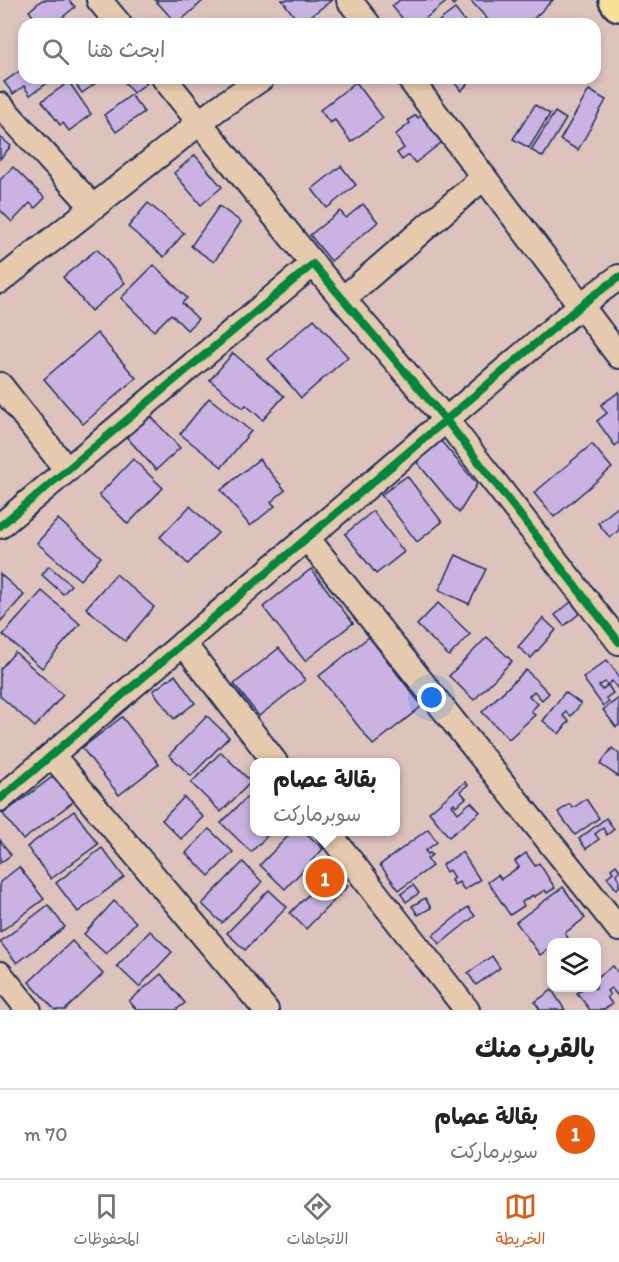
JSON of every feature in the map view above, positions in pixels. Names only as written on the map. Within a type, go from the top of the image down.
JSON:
[{"type":"main road","points":[[616,0],[619,4]]},
{"type":"street","points":[[99,0],[114,18]]},
{"type":"street","points":[[169,84],[313,264],[446,420],[619,642]]},
{"type":"street","points":[[0,281],[217,109],[253,84]]},
{"type":"street","points":[[414,84],[619,356]]},
{"type":"street","points":[[0,105],[93,207]]},
{"type":"street","points":[[343,299],[484,177]]},
{"type":"street","points":[[0,526],[313,264]]},
{"type":"street","points":[[0,799],[581,305],[619,277]]},
{"type":"street","points":[[0,385],[67,470]]},
{"type":"street","points":[[306,538],[619,930]]},
{"type":"street","points":[[183,644],[272,758]]},
{"type":"street","points":[[52,754],[266,1010]]},
{"type":"street","points":[[332,836],[467,1010]]},
{"type":"street","points":[[0,974],[29,1010]]},
{"type":"building","points":[[42,0],[69,0],[75,7],[61,18],[34,18],[29,11]]},
{"type":"building","points":[[155,0],[204,0],[184,18],[172,18]]},
{"type":"building","points":[[282,0],[332,0],[308,18],[296,18]]},
{"type":"building","points":[[400,0],[449,0],[426,18],[402,18],[392,6]]},
{"type":"building","points":[[449,0],[459,0],[453,5]]},
{"type":"building","points":[[470,0],[553,0],[534,18],[486,18]]},
{"type":"building","points":[[455,9],[462,18],[443,18]]},
{"type":"building","points":[[18,72],[18,84],[46,84],[30,95],[24,86],[13,94],[4,82]]},
{"type":"building","points":[[66,84],[70,84],[91,114],[69,131],[63,123],[60,125],[42,101]]},
{"type":"building","points":[[75,84],[95,84],[82,93]]},
{"type":"building","points":[[126,84],[146,84],[133,93]]},
{"type":"building","points":[[353,84],[358,84],[383,118],[351,142],[335,120],[330,123],[320,110]]},
{"type":"building","points":[[456,84],[467,84],[461,91]]},
{"type":"building","points":[[589,90],[606,100],[578,150],[560,140]]},
{"type":"building","points":[[131,95],[144,112],[116,132],[104,115]]},
{"type":"building","points":[[535,105],[550,114],[529,148],[513,139]]},
{"type":"building","points":[[555,112],[566,119],[543,157],[531,150]]},
{"type":"building","points":[[416,115],[418,118],[422,115],[446,139],[415,163],[409,155],[402,160],[397,153],[404,148],[395,135],[410,123],[408,120]]},
{"type":"building","points":[[0,137],[11,146],[0,159]]},
{"type":"building","points":[[195,155],[222,187],[201,205],[174,173]]},
{"type":"building","points":[[341,166],[356,185],[327,208],[312,189]]},
{"type":"building","points":[[13,167],[45,198],[35,208],[30,203],[12,222],[0,210],[0,180]]},
{"type":"building","points":[[148,203],[184,233],[164,257],[128,227]]},
{"type":"building","points":[[363,204],[378,222],[331,261],[310,235],[340,211],[346,218]]},
{"type":"building","points":[[219,206],[241,222],[214,262],[191,246]]},
{"type":"building","points":[[97,249],[125,283],[91,311],[63,277]]},
{"type":"building","points":[[154,265],[187,298],[182,303],[198,319],[187,330],[171,314],[154,331],[121,298]]},
{"type":"building","points":[[314,319],[348,357],[301,398],[268,359]]},
{"type":"building","points":[[97,333],[136,378],[83,424],[44,379]]},
{"type":"building","points":[[233,353],[284,396],[263,420],[246,405],[243,408],[210,380]]},
{"type":"building","points":[[619,392],[619,442],[615,446],[597,421],[607,413],[601,405]]},
{"type":"building","points":[[209,398],[251,431],[222,467],[180,434]]},
{"type":"building","points":[[146,411],[180,448],[156,470],[122,432]]},
{"type":"building","points":[[441,441],[477,484],[459,513],[416,461]]},
{"type":"building","points":[[592,444],[612,468],[554,517],[534,493]]},
{"type":"building","points":[[133,459],[163,488],[128,524],[99,495]]},
{"type":"building","points":[[259,459],[285,490],[271,502],[275,506],[250,526],[221,490]]},
{"type":"building","points":[[407,476],[442,522],[417,542],[381,495]]},
{"type":"building","points":[[190,506],[218,533],[188,564],[160,537]]},
{"type":"building","points":[[619,506],[619,530],[610,538],[598,523]]},
{"type":"building","points":[[373,511],[404,552],[376,574],[345,534]]},
{"type":"building","points":[[58,519],[101,557],[80,580],[37,543]]},
{"type":"building","points":[[456,555],[486,569],[469,604],[439,590]]},
{"type":"building","points":[[49,566],[71,585],[63,594],[42,575]]},
{"type":"building","points":[[311,569],[353,623],[305,661],[263,607]]},
{"type":"building","points":[[0,574],[24,595],[0,622]]},
{"type":"building","points":[[116,574],[154,607],[125,641],[86,608]]},
{"type":"building","points":[[42,591],[80,624],[42,668],[3,635]]},
{"type":"building","points":[[571,602],[580,613],[564,626],[555,615]]},
{"type":"building","points":[[438,603],[470,634],[449,656],[417,625]]},
{"type":"building","points":[[543,618],[556,630],[531,658],[518,647]]},
{"type":"building","points":[[369,637],[422,706],[373,745],[319,676]]},
{"type":"building","points":[[487,637],[512,661],[474,700],[449,676]]},
{"type":"building","points":[[279,648],[305,680],[259,716],[234,684]]},
{"type":"building","points":[[15,652],[63,695],[35,727],[0,696],[0,669]]},
{"type":"building","points":[[607,660],[619,676],[619,688],[612,681],[607,685],[605,682],[599,686],[602,690],[608,685],[613,693],[606,698],[609,702],[603,706],[583,678]]},
{"type":"building","points":[[526,670],[549,693],[542,700],[534,691],[529,696],[538,704],[531,711],[535,715],[509,739],[482,712]]},
{"type":"building","points":[[175,675],[195,703],[174,719],[153,691]]},
{"type":"building","points":[[565,692],[581,704],[571,716],[566,712],[563,716],[569,721],[559,734],[543,721]]},
{"type":"building","points":[[619,698],[619,725],[616,727],[603,710]]},
{"type":"building","points":[[207,716],[229,737],[191,776],[169,755]]},
{"type":"building","points":[[122,717],[159,764],[119,795],[82,748]]},
{"type":"building","points":[[612,748],[619,754],[619,777],[600,764]]},
{"type":"building","points":[[221,752],[250,781],[221,812],[191,783]]},
{"type":"building","points":[[55,775],[74,801],[23,840],[3,814]]},
{"type":"building","points":[[465,782],[468,785],[460,791],[466,798],[456,806],[454,803],[452,805],[458,813],[471,802],[480,812],[449,837],[429,812]]},
{"type":"building","points":[[250,794],[250,836],[267,836],[251,852],[221,823]]},
{"type":"building","points":[[184,797],[203,817],[181,839],[162,820]]},
{"type":"building","points":[[586,799],[599,818],[575,835],[558,812],[570,804],[573,808]]},
{"type":"building","points":[[74,811],[98,844],[51,879],[27,847]]},
{"type":"building","points":[[606,818],[614,829],[607,835],[603,828],[595,834],[599,839],[586,849],[579,839]]},
{"type":"building","points":[[209,829],[233,852],[209,876],[186,853]]},
{"type":"building","points":[[428,829],[437,842],[425,851],[432,855],[427,859],[432,866],[399,890],[380,865]]},
{"type":"building","points":[[288,836],[309,836],[323,849],[285,889],[260,865]]},
{"type":"building","points":[[0,840],[11,855],[0,863]]},
{"type":"building","points":[[102,848],[124,877],[78,912],[56,883]]},
{"type":"building","points":[[462,852],[480,880],[464,890],[459,882],[454,885],[451,880],[454,878],[449,870],[446,872],[442,865]]},
{"type":"building","points":[[526,853],[535,866],[539,863],[555,888],[547,893],[545,890],[534,897],[533,895],[522,902],[524,906],[510,915],[488,882],[498,875],[501,879],[519,867],[515,861]]},
{"type":"building","points":[[243,862],[262,882],[222,923],[202,904]]},
{"type":"building","points":[[616,865],[619,869],[616,874],[619,878],[619,887],[616,889],[607,877]]},
{"type":"building","points":[[19,867],[44,899],[0,932],[0,882]]},
{"type":"building","points":[[332,871],[348,886],[306,929],[290,913]]},
{"type":"building","points":[[413,885],[419,893],[406,902],[401,894]]},
{"type":"building","points":[[563,887],[585,918],[565,933],[568,938],[547,938],[547,950],[540,955],[516,922]]},
{"type":"building","points":[[269,890],[287,907],[245,950],[227,933]]},
{"type":"building","points":[[425,898],[431,908],[418,915],[412,906]]},
{"type":"building","points":[[114,901],[136,922],[106,954],[84,934]]},
{"type":"building","points":[[48,905],[65,927],[17,963],[0,942]]},
{"type":"building","points":[[468,907],[475,916],[440,944],[433,935]]},
{"type":"building","points":[[150,931],[172,952],[139,987],[117,966]]},
{"type":"building","points":[[72,941],[103,974],[65,1010],[55,1010],[29,982]]},
{"type":"building","points":[[492,956],[500,968],[476,985],[468,973]]},
{"type":"building","points":[[613,966],[619,974],[619,994],[617,995],[611,988],[607,991],[610,995],[607,997],[612,1004],[603,1010],[590,1010],[577,993],[601,992],[601,974]]},
{"type":"building","points":[[161,974],[185,1003],[176,1010],[137,1010],[129,1001]]},
{"type":"building","points":[[549,992],[553,992],[565,1010],[540,1010],[535,1002]]},
{"type":"cycle path","points":[[0,526],[313,264],[446,420],[619,642]]},
{"type":"cycle path","points":[[0,799],[581,305],[619,277]]},
{"type":"place","name":"بقالة عصام","points":[[325,878]]}]
